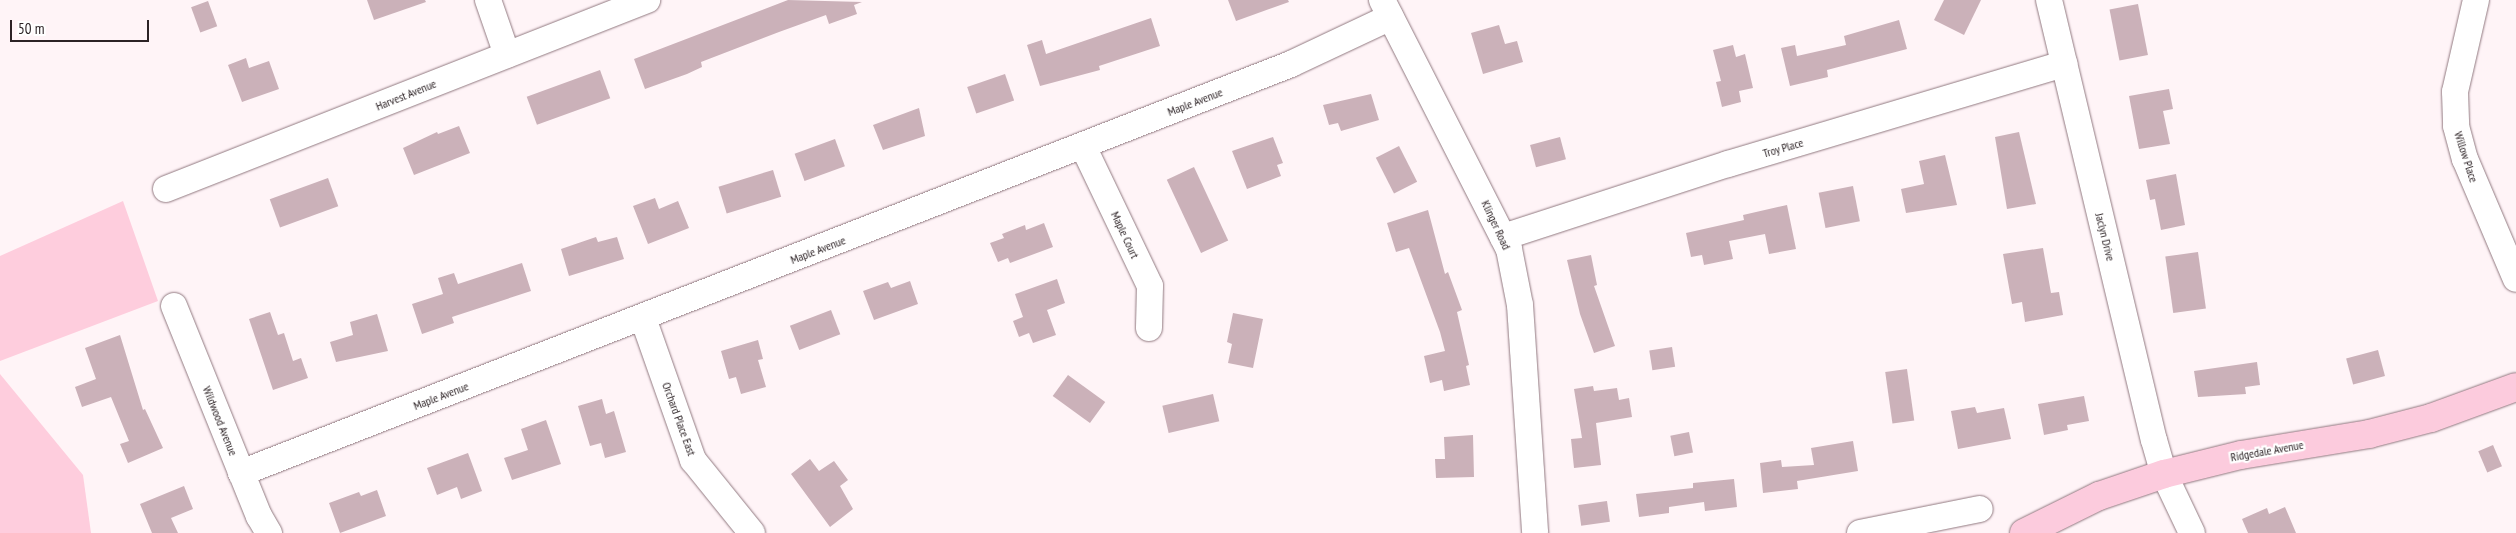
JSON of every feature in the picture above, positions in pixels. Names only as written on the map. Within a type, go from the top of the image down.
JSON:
[{"type":"main road","name":"Ridgedale Avenue","points":[[2024,533],[2099,496],[2164,474],[2241,455],[2369,434],[2431,418],[2516,387]]},
{"type":"street","points":[[488,0],[507,55]]},
{"type":"street","name":"Harvest Avenue","points":[[166,190],[647,0]]},
{"type":"street","name":"Jaclyn Drive","points":[[2049,0],[2164,474],[2192,533]]},
{"type":"street","name":"Willow Place","points":[[2476,0],[2455,92],[2456,126],[2465,159],[2516,279]]},
{"type":"street","name":"Maple Avenue","points":[[241,473],[1291,64],[1387,9]]},
{"type":"street","name":"Klinger Road","points":[[1387,9],[1509,249],[1520,305],[1535,533]]},
{"type":"street","name":"Troy Place","points":[[1503,238],[1728,164],[2064,64]]},
{"type":"street","name":"Maple Court","points":[[1083,146],[1150,286],[1149,328]]},
{"type":"street","name":"Wildwood Avenue","points":[[174,306],[241,473],[269,533]]},
{"type":"street","name":"Orchard Place East","points":[[643,318],[693,460],[752,533]]},
{"type":"street","points":[[1860,533],[1980,509]]},
{"type":"shaded area","points":[[123,201],[158,301],[0,361],[0,256]]},
{"type":"shaded area","points":[[0,374],[83,475],[91,533],[0,533]]},
{"type":"building","points":[[367,0],[425,0],[426,2],[374,20]]},
{"type":"building","points":[[788,0],[862,2],[854,5],[857,14],[829,24],[826,15],[701,62],[702,67],[645,89],[634,59]]},
{"type":"building","points":[[1228,0],[1288,0],[1289,2],[1236,21]]},
{"type":"building","points":[[1944,0],[1981,0],[1964,35],[1934,20]]},
{"type":"building","points":[[208,1],[217,26],[200,33],[191,7]]},
{"type":"building","points":[[2138,4],[2148,55],[2119,61],[2110,10]]},
{"type":"building","points":[[1151,18],[1160,46],[1099,66],[1100,70],[1040,86],[1027,45],[1042,40],[1046,54]]},
{"type":"building","points":[[1899,20],[1907,49],[1827,70],[1828,77],[1790,86],[1781,48],[1795,45],[1797,56],[1846,45],[1844,36]]},
{"type":"building","points":[[1499,25],[1505,44],[1517,41],[1523,62],[1483,74],[1471,33]]},
{"type":"building","points":[[1733,45],[1736,57],[1745,54],[1753,88],[1739,91],[1741,102],[1722,107],[1716,82],[1721,81],[1713,50]]},
{"type":"building","points":[[246,58],[249,68],[269,61],[279,89],[242,102],[228,65]]},
{"type":"building","points":[[600,70],[610,98],[537,125],[527,97]]},
{"type":"building","points":[[1005,74],[1014,100],[976,113],[967,87]]},
{"type":"building","points":[[2169,89],[2173,109],[2163,111],[2170,144],[2139,149],[2129,96]]},
{"type":"building","points":[[1371,94],[1379,120],[1341,131],[1338,123],[1329,125],[1323,105]]},
{"type":"building","points":[[919,108],[925,136],[883,150],[873,125]]},
{"type":"building","points":[[459,126],[470,153],[414,175],[403,148],[437,132],[438,134]]},
{"type":"building","points":[[2019,132],[2036,204],[2007,209],[1995,137]]},
{"type":"building","points":[[1273,137],[1283,163],[1277,165],[1281,176],[1247,189],[1232,151]]},
{"type":"building","points":[[1560,137],[1566,159],[1536,167],[1530,145]]},
{"type":"building","points":[[835,139],[845,166],[805,181],[795,154]]},
{"type":"building","points":[[1399,146],[1417,182],[1394,193],[1376,158]]},
{"type":"building","points":[[1945,155],[1957,205],[1906,213],[1901,189],[1924,184],[1919,161]]},
{"type":"building","points":[[1194,167],[1228,240],[1201,253],[1167,180]]},
{"type":"building","points":[[773,170],[781,197],[727,213],[718,187]]},
{"type":"building","points":[[2176,174],[2185,225],[2161,230],[2155,199],[2150,200],[2146,180]]},
{"type":"building","points":[[328,178],[338,206],[280,227],[270,199]]},
{"type":"building","points":[[1853,186],[1860,221],[1826,228],[1819,193]]},
{"type":"building","points":[[655,198],[659,209],[678,201],[689,228],[648,244],[633,206]]},
{"type":"building","points":[[1787,205],[1796,249],[1769,254],[1765,234],[1729,241],[1733,259],[1704,265],[1702,255],[1691,257],[1686,233],[1744,220],[1743,215]]},
{"type":"building","points":[[1428,210],[1445,274],[1448,272],[1462,310],[1457,312],[1469,365],[1466,366],[1470,385],[1444,391],[1442,380],[1430,383],[1424,356],[1445,351],[1440,332],[1409,248],[1396,252],[1387,223]]},
{"type":"building","points":[[1044,223],[1053,247],[1010,263],[1008,258],[998,262],[990,243],[1004,238],[1002,234],[1025,225],[1026,230]]},
{"type":"building","points":[[596,237],[598,242],[617,237],[624,259],[569,276],[561,249]]},
{"type":"building","points":[[2043,248],[2051,293],[2059,292],[2063,315],[2025,322],[2022,302],[2012,304],[2003,254]]},
{"type":"building","points":[[2198,252],[2206,308],[2173,313],[2165,257]]},
{"type":"building","points":[[1591,255],[1597,285],[1594,286],[1615,346],[1594,353],[1580,314],[1567,260]]},
{"type":"building","points":[[522,263],[531,291],[452,317],[454,323],[422,334],[412,304],[443,294],[438,278],[454,273],[458,284]]},
{"type":"building","points":[[1057,279],[1065,303],[1047,310],[1056,335],[1033,343],[1029,333],[1019,337],[1013,321],[1023,317],[1015,294]]},
{"type":"building","points":[[910,281],[918,304],[874,320],[863,291],[888,282],[891,288]]},
{"type":"building","points":[[831,310],[840,334],[799,350],[790,326]]},
{"type":"building","points":[[270,312],[278,335],[284,333],[293,361],[301,358],[308,378],[273,390],[249,319]]},
{"type":"building","points":[[1233,313],[1263,319],[1253,368],[1228,363],[1232,344],[1227,342]]},
{"type":"building","points":[[377,314],[388,351],[336,362],[330,342],[353,335],[350,322]]},
{"type":"building","points":[[120,335],[143,410],[145,409],[163,448],[128,463],[120,444],[129,441],[111,397],[82,407],[75,387],[96,379],[85,348]]},
{"type":"building","points":[[758,340],[763,359],[758,360],[766,387],[741,394],[736,377],[729,379],[721,351]]},
{"type":"building","points":[[1672,347],[1675,367],[1652,370],[1649,351]]},
{"type":"building","points":[[2378,350],[2385,376],[2353,385],[2346,359]]},
{"type":"building","points":[[2257,362],[2260,385],[2245,387],[2246,394],[2198,397],[2194,371]]},
{"type":"building","points":[[1907,369],[1914,420],[1892,424],[1885,372]]},
{"type":"building","points":[[1068,375],[1105,402],[1090,423],[1053,396]]},
{"type":"building","points":[[1593,386],[1594,391],[1617,388],[1619,400],[1629,398],[1632,417],[1596,423],[1601,465],[1574,468],[1571,439],[1582,438],[1574,389]]},
{"type":"building","points":[[1213,394],[1219,421],[1169,433],[1162,406]]},
{"type":"building","points":[[2084,396],[2089,421],[2067,425],[2068,430],[2044,435],[2038,404]]},
{"type":"building","points":[[602,399],[606,414],[614,411],[626,452],[605,458],[601,443],[590,446],[578,406]]},
{"type":"building","points":[[1975,407],[1977,413],[2004,408],[2011,439],[1958,449],[1951,411]]},
{"type":"building","points":[[546,420],[561,464],[512,480],[504,458],[528,450],[521,429]]},
{"type":"building","points":[[1689,432],[1693,453],[1674,456],[1670,436]]},
{"type":"building","points":[[1473,435],[1474,477],[1436,478],[1435,459],[1445,459],[1444,437]]},
{"type":"building","points":[[1853,441],[1858,471],[1797,481],[1798,489],[1763,493],[1760,463],[1781,460],[1782,467],[1814,465],[1811,448]]},
{"type":"building","points":[[2493,445],[2502,466],[2487,472],[2478,451]]},
{"type":"building","points":[[468,453],[482,491],[461,499],[457,487],[437,495],[427,468]]},
{"type":"building","points":[[810,459],[819,471],[834,461],[848,480],[840,486],[853,509],[830,527],[791,474]]},
{"type":"building","points":[[1734,479],[1737,507],[1705,511],[1704,502],[1669,507],[1669,513],[1639,517],[1636,494],[1693,488],[1693,483]]},
{"type":"building","points":[[184,486],[193,509],[171,518],[178,533],[152,533],[140,504]]},
{"type":"building","points":[[377,490],[386,516],[340,533],[329,503],[359,492],[361,496]]},
{"type":"building","points":[[1607,501],[1610,522],[1581,526],[1578,505]]},
{"type":"building","points":[[2285,507],[2296,533],[2248,533],[2242,519],[2267,508],[2269,514]]}]
